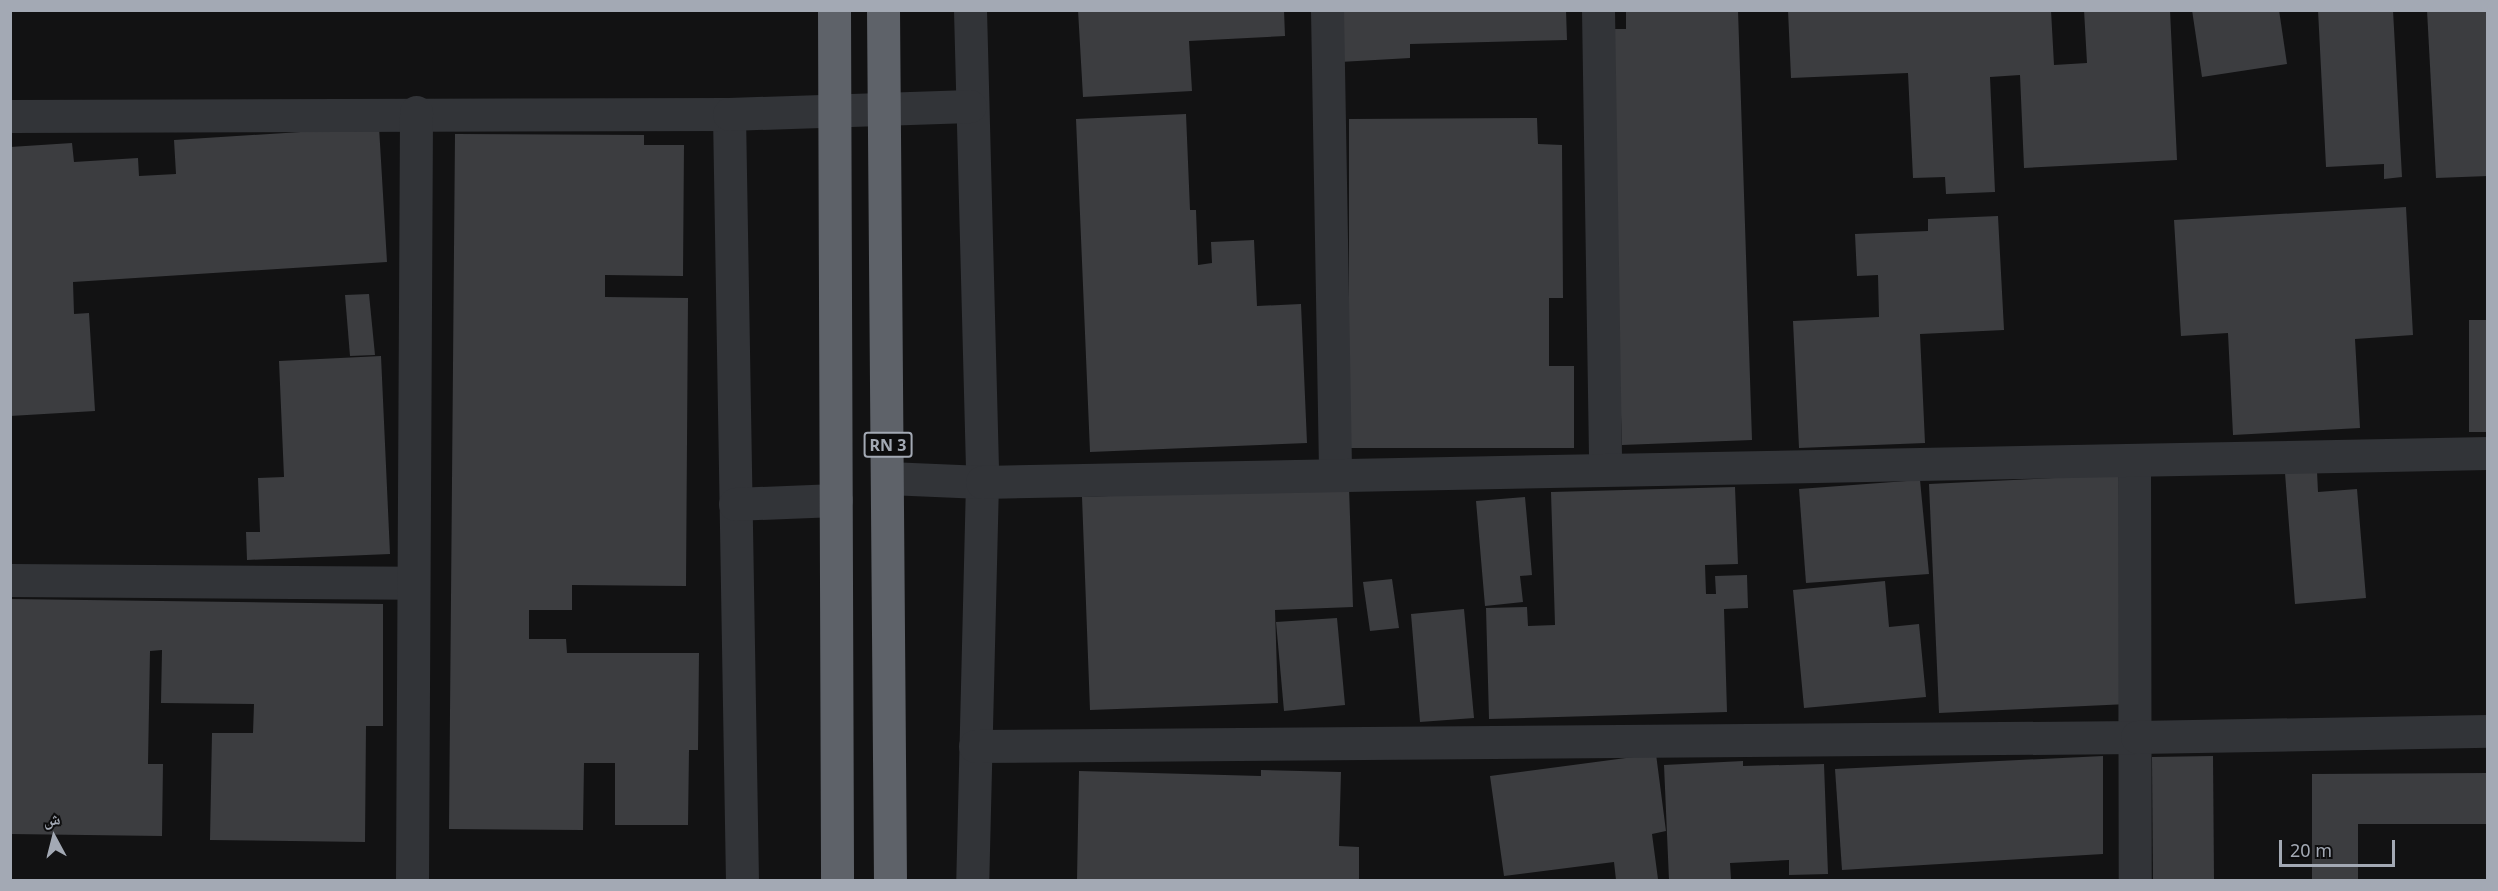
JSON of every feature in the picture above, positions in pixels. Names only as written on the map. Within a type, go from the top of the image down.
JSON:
[{"type":"highway","name":"RN 3","points":[[834,10],[837,880]]},
{"type":"highway","name":"RN 3","points":[[883,10],[890,880]]},
{"type":"street","points":[[970,10],[970,106],[981,482],[972,880]]},
{"type":"street","points":[[1327,10],[1335,475]]},
{"type":"street","points":[[1598,10],[1605,470]]},
{"type":"street","points":[[10,116],[416,112],[729,114],[970,106]]},
{"type":"street","points":[[412,880],[416,112]]},
{"type":"street","points":[[729,114],[742,880]]},
{"type":"street","points":[[888,478],[981,482],[2487,453]]},
{"type":"street","points":[[2134,460],[2137,737],[2135,880]]},
{"type":"street","points":[[735,504],[836,500]]},
{"type":"street","points":[[10,580],[412,583]]},
{"type":"street","points":[[975,746],[2137,737],[2487,731]]},
{"type":"building","points":[[1078,10],[1284,10],[1285,36],[1189,41],[1192,91],[1083,97]]},
{"type":"building","points":[[1339,10],[1566,10],[1567,40],[1410,44],[1410,58],[1340,62]]},
{"type":"building","points":[[1626,10],[1738,10],[1752,440],[1622,445],[1608,29],[1626,29]]},
{"type":"building","points":[[1788,10],[2051,10],[2054,65],[2087,63],[2084,10],[2170,10],[2177,160],[2024,168],[2020,75],[1990,77],[1995,192],[1946,194],[1945,177],[1913,178],[1908,73],[1791,78]]},
{"type":"building","points":[[2192,10],[2279,10],[2287,64],[2202,77]]},
{"type":"building","points":[[2318,10],[2393,10],[2402,177],[2384,179],[2384,164],[2326,167]]},
{"type":"building","points":[[2427,10],[2488,10],[2488,176],[2436,178]]},
{"type":"building","points":[[1186,114],[1190,210],[1196,210],[1198,265],[1212,263],[1211,242],[1254,240],[1257,306],[1301,304],[1307,443],[1090,452],[1076,119]]},
{"type":"building","points":[[1537,118],[1538,144],[1562,145],[1563,298],[1549,298],[1549,366],[1574,366],[1574,448],[1342,448],[1342,307],[1349,307],[1349,119]]},
{"type":"building","points":[[379,127],[387,262],[73,282],[74,314],[89,313],[95,411],[10,416],[10,147],[72,143],[74,162],[138,158],[139,176],[176,174],[174,140]]},
{"type":"building","points":[[455,134],[644,135],[644,145],[684,145],[683,276],[605,275],[605,297],[688,298],[686,586],[572,585],[572,610],[529,610],[529,639],[566,639],[567,653],[699,653],[698,750],[689,750],[688,825],[615,825],[615,763],[584,763],[583,830],[449,829]]},
{"type":"building","points":[[2406,207],[2413,335],[2355,339],[2360,428],[2233,435],[2228,333],[2181,336],[2174,220]]},
{"type":"building","points":[[1998,216],[2004,330],[1920,334],[1925,443],[1799,448],[1793,321],[1879,317],[1878,275],[1857,276],[1855,234],[1928,231],[1928,219]]},
{"type":"building","points":[[369,294],[375,355],[350,356],[345,295]]},
{"type":"building","points":[[2469,320],[2488,320],[2488,432],[2469,432]]},
{"type":"building","points":[[381,356],[390,554],[247,560],[246,532],[260,532],[258,478],[284,477],[279,361]]},
{"type":"building","points":[[2317,471],[2318,492],[2357,489],[2366,598],[2295,604],[2285,473]]},
{"type":"building","points":[[2118,475],[2128,704],[1939,713],[1929,484]]},
{"type":"building","points":[[1920,480],[1929,574],[1806,583],[1799,489]]},
{"type":"building","points":[[1349,487],[1353,607],[1275,610],[1278,703],[1090,710],[1082,497]]},
{"type":"building","points":[[1735,487],[1738,564],[1705,565],[1706,594],[1716,594],[1715,576],[1747,575],[1748,608],[1724,609],[1727,712],[1489,719],[1486,608],[1527,607],[1528,626],[1555,625],[1551,492]]},
{"type":"building","points":[[1525,497],[1532,575],[1520,576],[1523,602],[1485,606],[1476,501]]},
{"type":"building","points":[[1392,579],[1399,628],[1370,631],[1363,582]]},
{"type":"building","points":[[1885,581],[1889,627],[1919,624],[1926,697],[1804,708],[1793,590]]},
{"type":"building","points":[[10,599],[383,604],[383,726],[366,726],[365,842],[210,840],[212,733],[253,733],[254,704],[161,703],[162,650],[150,651],[148,764],[163,764],[162,836],[10,834]]},
{"type":"building","points":[[1464,609],[1474,718],[1420,722],[1411,614]]},
{"type":"building","points":[[1337,618],[1345,705],[1284,711],[1276,622]]},
{"type":"building","points":[[1656,754],[1666,831],[1652,834],[1658,879],[1616,880],[1614,862],[1504,876],[1490,776]]},
{"type":"building","points":[[2103,756],[2103,854],[1842,870],[1835,769]]},
{"type":"building","points":[[2213,756],[2214,880],[2153,880],[2152,757]]},
{"type":"building","points":[[1743,761],[1743,766],[1824,764],[1828,874],[1789,875],[1789,860],[1730,863],[1731,879],[1669,880],[1664,765]]},
{"type":"building","points":[[1261,770],[1341,772],[1339,846],[1359,847],[1359,880],[1077,880],[1079,771],[1261,776]]},
{"type":"building","points":[[2488,773],[2488,824],[2358,824],[2358,880],[2312,880],[2312,774]]}]
